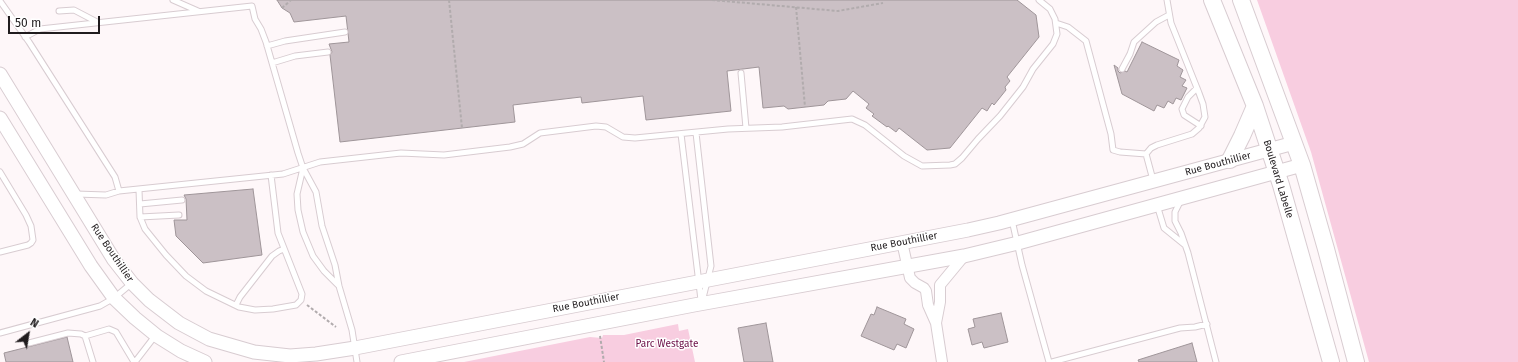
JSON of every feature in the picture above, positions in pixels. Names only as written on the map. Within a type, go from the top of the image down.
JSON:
[{"type":"main road","name":"Boulevard Labelle","points":[[1212,0],[1270,150],[1331,362]]},
{"type":"main road","points":[[1241,0],[1302,165],[1356,362]]},
{"type":"main road","points":[[1230,160],[1242,136],[1254,106]]},
{"type":"street","name":"Rue Bouthillier","points":[[0,74],[114,260],[132,283],[149,300],[179,323],[209,339],[254,352],[290,356],[355,348],[968,230],[1294,143]]},
{"type":"street","points":[[0,118],[91,266],[114,298],[156,335],[181,351],[205,362]]},
{"type":"street","points":[[401,362],[701,304],[964,256],[1018,243],[1302,165]]},
{"type":"street","points":[[902,242],[907,267],[912,281],[923,287],[925,290],[928,305],[936,323],[942,362]]},
{"type":"street","points":[[936,323],[940,302],[940,285],[964,256]]},
{"type":"street","points":[[923,287],[931,284],[940,285]]},
{"type":"lane","points":[[173,0],[199,12]]},
{"type":"lane","points":[[73,194],[100,195],[119,191],[283,174],[320,162],[401,153],[444,155],[510,147],[523,144],[540,133],[596,126],[606,127],[623,137],[628,138],[746,128],[782,127],[852,119],[865,125],[904,156],[922,166],[942,166],[955,164],[988,129],[1023,86],[1033,69],[1053,44],[1057,34],[1053,13],[1039,0]]},
{"type":"lane","points":[[0,1],[25,37],[115,177],[119,191]]},
{"type":"lane","points":[[1146,154],[1156,145],[1192,134],[1201,126],[1205,117],[1205,111],[1198,88],[1169,15],[1169,1]]},
{"type":"lane","points":[[25,37],[40,29],[199,12],[252,3],[255,19],[261,29],[267,46],[303,168],[316,192],[322,226],[335,265],[339,286],[352,330],[357,362]]},
{"type":"lane","points":[[59,11],[74,10],[97,23]]},
{"type":"lane","points":[[1122,69],[1130,54],[1134,42],[1156,22],[1169,15]]},
{"type":"lane","points":[[1056,23],[1068,27],[1086,41],[1111,134],[1113,150],[1146,154]]},
{"type":"lane","points":[[267,46],[285,41],[345,32]]},
{"type":"lane","points":[[272,63],[295,56],[328,52]]},
{"type":"lane","points":[[741,73],[746,128]]},
{"type":"lane","points":[[1198,88],[1188,97],[1182,111],[1188,119],[1201,126]]},
{"type":"lane","points":[[696,132],[711,266],[703,280],[701,304]]},
{"type":"lane","points":[[682,134],[703,280],[701,304]]},
{"type":"lane","points":[[1146,154],[1154,181]]},
{"type":"lane","points":[[303,168],[297,194],[299,218],[303,232],[317,261],[324,271],[339,286]]},
{"type":"lane","points":[[0,172],[26,215],[33,240],[28,245],[0,252]]},
{"type":"lane","points":[[139,190],[140,218],[145,229],[176,267],[186,276],[206,291],[236,305],[255,310],[273,309],[293,306],[299,303],[302,296],[277,226],[271,175]]},
{"type":"lane","points":[[1181,199],[1175,212],[1175,218],[1185,244],[1216,362]]},
{"type":"lane","points":[[140,204],[182,200]]},
{"type":"lane","points":[[1156,205],[1164,228],[1185,244]]},
{"type":"lane","points":[[140,218],[179,215]]},
{"type":"lane","points":[[1012,219],[1049,362]]},
{"type":"lane","points":[[236,305],[240,297],[272,256],[284,249]]},
{"type":"lane","points":[[0,333],[100,306],[114,298],[132,283]]},
{"type":"lane","points":[[1052,362],[1180,328],[1195,327],[1207,324]]},
{"type":"lane","points":[[29,343],[68,333],[81,334],[85,336],[104,329],[112,329],[118,335],[134,362],[156,335]]},
{"type":"lane","points":[[85,336],[93,362]]},
{"type":"path","points":[[282,8],[291,0]]},
{"type":"path","points":[[449,0],[462,128]]},
{"type":"path","points":[[712,0],[838,11],[883,3]]},
{"type":"path","points":[[796,7],[805,107]]},
{"type":"path","points":[[314,309],[336,327]]},
{"type":"path","points":[[600,336],[604,362]]},
{"type":"green space","points":[[1257,0],[1518,0],[1518,362],[1369,362],[1311,152]]},
{"type":"green space","name":"Parc Westgate","points":[[678,324],[679,331],[688,329],[695,362],[464,362],[590,337],[602,338],[603,335],[624,335]]},
{"type":"building","points":[[277,0],[1017,0],[1036,15],[1039,37],[1007,77],[1010,81],[1005,87],[1006,90],[994,105],[992,103],[987,111],[982,108],[950,148],[927,150],[899,128],[896,132],[888,126],[887,127],[872,116],[874,114],[866,108],[869,104],[853,91],[846,99],[828,101],[824,105],[788,109],[784,106],[763,108],[759,67],[727,71],[731,111],[646,120],[643,96],[582,103],[581,97],[513,105],[515,122],[340,142],[330,55],[332,52],[329,44],[349,42],[346,16],[294,22],[290,13],[282,8]]},
{"type":"building","points":[[1142,42],[1179,60],[1177,66],[1183,70],[1180,77],[1186,80],[1182,86],[1187,88],[1181,100],[1176,98],[1173,104],[1168,101],[1164,108],[1157,105],[1154,111],[1122,94],[1114,65],[1118,68],[1120,73],[1125,71],[1127,72]]},
{"type":"building","points":[[253,189],[262,255],[203,263],[176,236],[174,220],[187,220],[186,199],[184,195]]},
{"type":"building","points":[[877,307],[906,319],[904,324],[914,329],[906,348],[897,344],[894,350],[861,336],[871,314],[874,315]]},
{"type":"building","points":[[1001,313],[1008,342],[984,348],[982,342],[972,345],[968,329],[975,327],[973,319]]},
{"type":"building","points":[[766,323],[773,362],[744,362],[738,328]]},
{"type":"building","points":[[67,337],[73,362],[6,362],[4,353]]},
{"type":"building","points":[[1192,343],[1197,362],[1139,362],[1138,360]]}]
